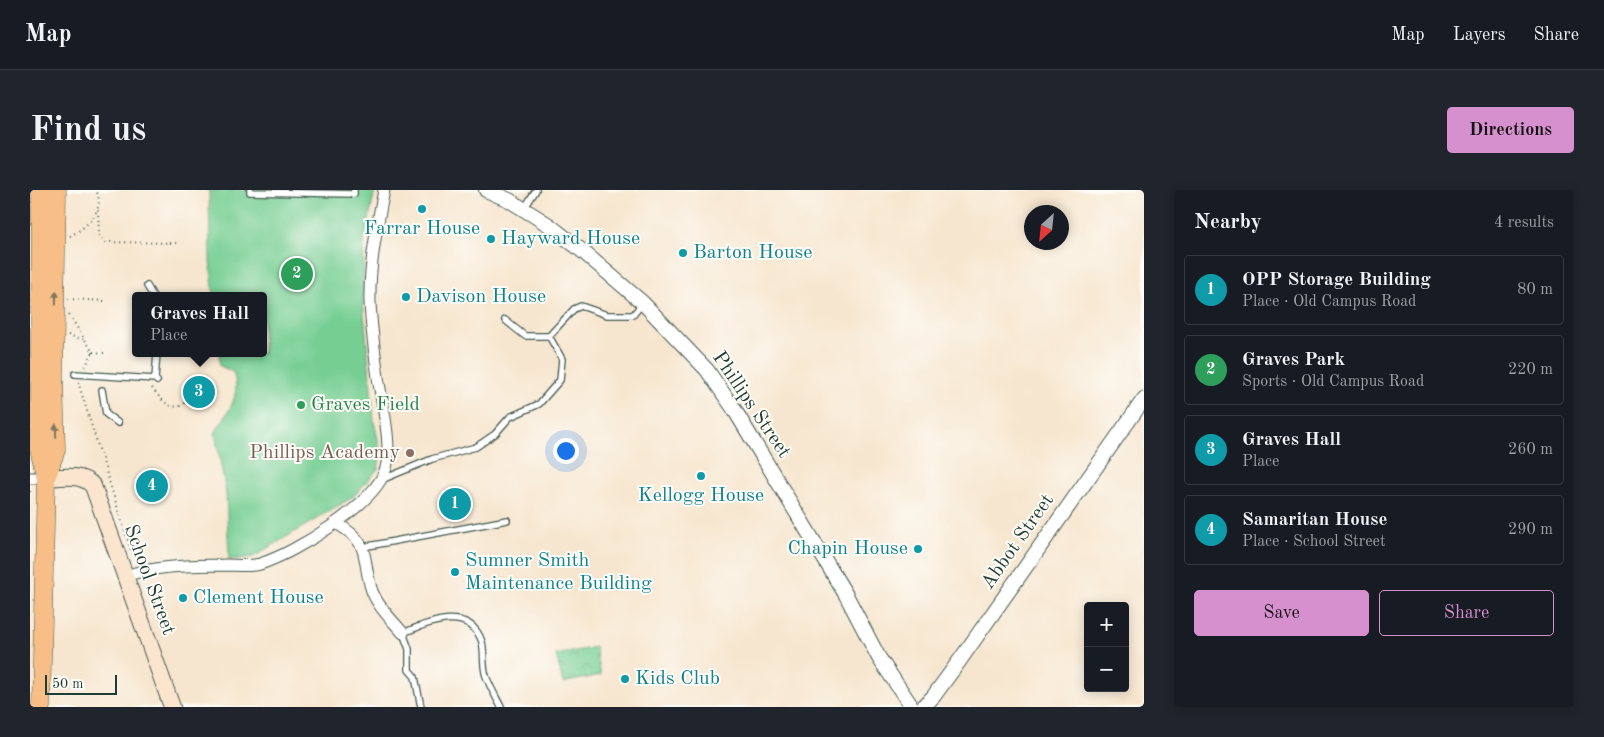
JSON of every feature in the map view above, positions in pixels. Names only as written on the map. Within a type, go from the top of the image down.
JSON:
[{"type":"main road","points":[[41,190],[41,346],[38,478],[41,707]]},
{"type":"main road","points":[[41,346],[57,190]]},
{"type":"main road","name":"School Street","points":[[38,478],[73,477],[91,483],[172,707]]},
{"type":"street","points":[[125,576],[137,572],[180,567],[259,564],[307,541],[336,523],[367,498],[379,481],[386,470],[387,439],[370,301],[373,247],[384,190]]},
{"type":"street","name":"Phillips Street","points":[[486,190],[524,209],[549,225],[643,303],[707,370],[734,409],[846,595],[879,658],[912,707]]},
{"type":"street","name":"Abbot Street","points":[[923,707],[933,697],[960,660],[1144,399]]},
{"type":"street","points":[[336,523],[357,537],[363,547],[371,589],[377,601],[403,633]]},
{"type":"lane","points":[[250,190],[250,192],[354,194],[354,190]]},
{"type":"lane","points":[[524,209],[536,190]]},
{"type":"lane","points":[[147,286],[151,292]]},
{"type":"lane","points":[[505,320],[526,336],[549,336],[574,309],[581,306],[607,315],[634,315],[643,303]]},
{"type":"lane","points":[[379,481],[432,459],[476,447],[495,434],[510,417],[539,404],[560,380],[562,359],[549,336]]},
{"type":"lane","points":[[75,374],[156,380],[157,357]]},
{"type":"lane","points":[[102,390],[106,414],[118,423]]},
{"type":"lane","points":[[363,547],[507,520]]},
{"type":"lane","points":[[421,707],[415,677],[409,670],[409,649],[403,633],[428,622],[447,619],[464,620],[477,630],[484,653],[486,675],[501,707]]},
{"type":"path","points":[[96,190],[100,198],[98,235],[104,242],[178,243]]},
{"type":"path","points":[[68,237],[84,226],[98,210]]},
{"type":"path","points":[[68,299],[105,301]]},
{"type":"path","points":[[68,313],[93,352]]},
{"type":"path","points":[[68,335],[81,337],[87,342]]},
{"type":"path","points":[[93,352],[104,352]]},
{"type":"path","points":[[93,352],[84,368],[75,374],[132,555]]},
{"type":"path","points":[[152,387],[162,400],[172,406],[183,405],[186,400]]},
{"type":"green space","points":[[209,190],[375,190],[364,242],[363,301],[374,421],[381,453],[378,469],[353,497],[253,557],[229,560],[226,493],[215,433],[232,404],[236,390],[233,372],[220,366],[219,357],[267,357],[267,292],[214,292],[210,261]]},
{"type":"green space","points":[[595,647],[601,675],[563,683],[556,655]]},
{"type":"place","name":"Farrar House","points":[[422,209]]},
{"type":"place","name":"Hayward House","points":[[491,239]]},
{"type":"place","name":"Barton House","points":[[683,253]]},
{"type":"place","name":"Graves Park","points":[[297,274]]},
{"type":"place","name":"Davison House","points":[[406,297]]},
{"type":"place","name":"Graves Hall","points":[[199,392]]},
{"type":"place","name":"Graves Field","points":[[301,405]]},
{"type":"place","name":"Phillips Academy","points":[[410,453]]},
{"type":"place","name":"Kellogg House","points":[[701,476]]},
{"type":"place","name":"Samaritan House","points":[[152,486]]},
{"type":"place","name":"OPP Storage Building","points":[[455,504]]},
{"type":"place","name":"Chapin House","points":[[918,549]]},
{"type":"place","name":"Sumner Smith Maintenance Building","points":[[455,572]]},
{"type":"place","name":"Clement House","points":[[183,598]]},
{"type":"place","name":"Kids Club","points":[[625,679]]}]
